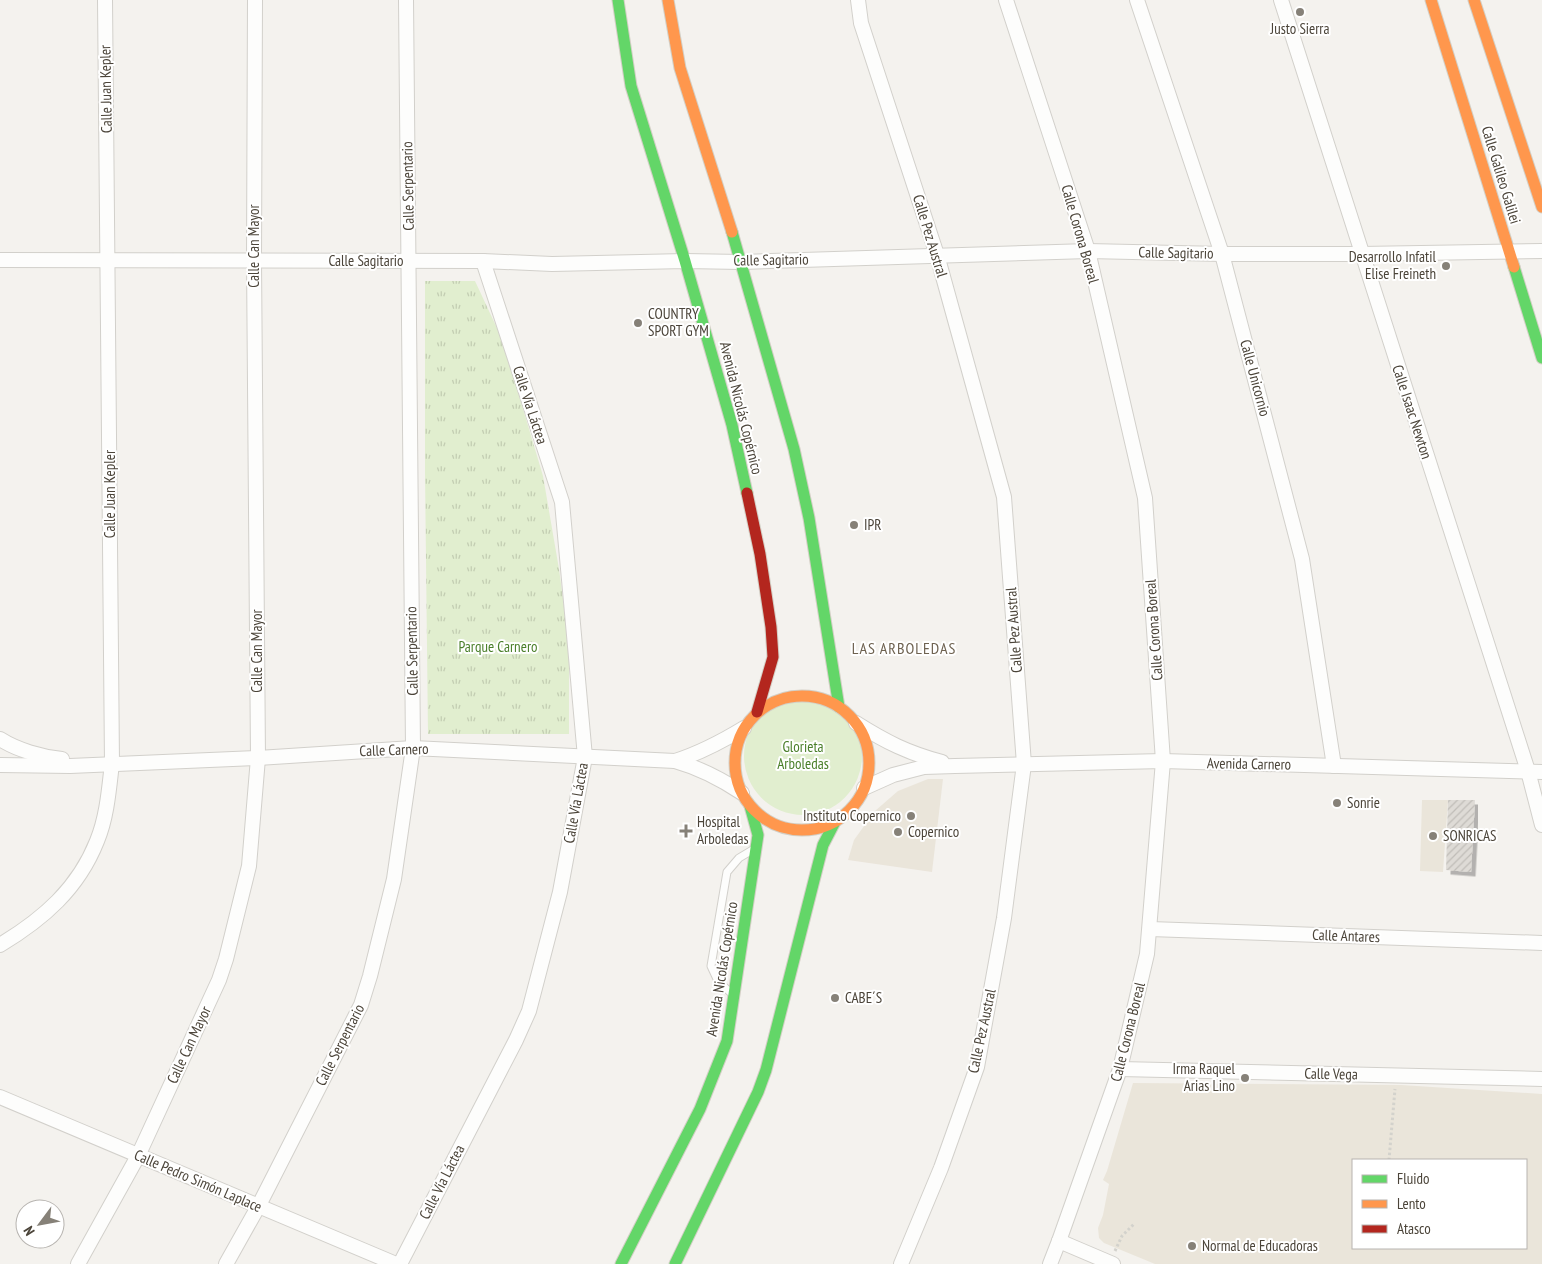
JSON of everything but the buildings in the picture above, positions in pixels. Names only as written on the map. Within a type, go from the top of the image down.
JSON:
[{"type":"main road","name":"Avenida Nicolás Copérnico","points":[[618,0],[631,86],[685,261],[732,425],[760,554],[771,627],[772,657],[757,712]]},
{"type":"main road","points":[[668,0],[680,68],[741,262],[794,449],[809,518],[839,707]]},
{"type":"main road","name":"Calle Galileo Galilei","points":[[1432,0],[1542,358]]},
{"type":"main road","name":"Calle Galileo Galilei","points":[[1474,0],[1542,207]]},
{"type":"main road","points":[[797,695],[819,698],[839,707],[856,723],[866,743],[869,766],[864,788],[852,807],[836,820],[814,829],[791,829],[768,821],[750,806],[737,781],[735,754],[744,728],[757,712],[776,700],[797,695]]},
{"type":"main road","name":"Avenida Nicolás Copérnico","points":[[621,1264],[710,1087],[727,1041],[758,835],[750,806]]},
{"type":"main road","points":[[675,1264],[758,1092],[766,1070],[823,845],[836,820]]},
{"type":"street","name":"Calle Juan Kepler","points":[[0,945],[29,928],[48,912],[66,893],[84,866],[97,841],[106,809],[112,763],[105,0]]},
{"type":"street","name":"Calle Can Mayor","points":[[78,1264],[138,1156],[219,980],[226,960],[248,866],[258,758],[254,261],[255,0]]},
{"type":"street","name":"Calle Serpentario","points":[[226,1264],[258,1207],[361,1005],[394,879],[413,748],[406,0]]},
{"type":"street","name":"Calle Pez Austral","points":[[858,0],[861,23],[937,255],[1004,497],[1024,764],[1004,918],[977,1067],[941,1168],[901,1264]]},
{"type":"street","name":"Calle Corona Boreal","points":[[1006,0],[1088,251],[1146,498],[1164,762],[1147,954],[1120,1069],[1050,1264]]},
{"type":"street","name":"Calle Unicornio","points":[[1137,0],[1222,254],[1302,559],[1334,766]]},
{"type":"street","name":"Calle Isaac Newton","points":[[1281,0],[1361,254],[1535,772],[1542,825]]},
{"type":"street","name":"Calle Sagitario","points":[[0,260],[408,260],[552,264],[685,261],[741,262],[1088,251],[1222,254],[1361,254],[1542,250]]},
{"type":"street","name":"Calle Vía Láctea","points":[[398,1264],[516,1040],[528,1011],[560,892],[585,757],[562,502],[483,261]]},
{"type":"street","name":"Avenida Carnero","points":[[856,723],[895,746],[920,756],[955,766]]},
{"type":"street","name":"Calle Carnero","points":[[675,761],[699,754],[744,728]]},
{"type":"street","name":"Calle Carnero","points":[[0,739],[7,744],[51,758],[112,763]]},
{"type":"street","name":"Calle Carnero","points":[[0,765],[70,766],[258,758],[413,748],[675,761],[699,768],[721,779],[742,793]]},
{"type":"street","name":"Avenida Carnero","points":[[864,788],[893,775],[924,767],[1024,764],[1164,762],[1535,772]]},
{"type":"street","name":"Calle Antares","points":[[1150,929],[1542,943]]},
{"type":"street","name":"Calle Vega","points":[[1120,1069],[1542,1079]]},
{"type":"street","name":"Calle Pedro Simón Laplace","points":[[0,1098],[398,1264]]},
{"type":"street","points":[[1059,1242],[1114,1260]]},
{"type":"lane","points":[[734,996],[718,981],[711,966],[727,872],[739,858],[756,848]]},
{"type":"path","points":[[1389,1159],[1397,1076]]},
{"type":"path","points":[[1114,1260],[1116,1248],[1122,1236],[1134,1223]]},
{"type":"shaded area","name":"Copernico","points":[[928,779],[943,779],[932,872],[848,860],[854,840],[875,811],[898,791]]},
{"type":"shaded area","name":"SONRICAS","points":[[1422,800],[1448,800],[1443,872],[1420,871]]},
{"type":"shaded area","points":[[1133,1083],[1401,1085],[1542,1094],[1542,1264],[1155,1264],[1104,1243],[1099,1238],[1098,1228],[1103,1215],[1109,1184],[1103,1180]]},
{"type":"green space","name":"Parque Carnero","points":[[425,281],[475,281],[503,341],[543,476],[559,569],[569,644],[569,734],[428,734]]},
{"type":"green space","name":"Glorieta Arboledas","points":[[803,697],[825,702],[836,707],[852,723],[857,734],[862,756],[857,778],[852,789],[836,805],[825,810],[803,815],[781,810],[770,805],[754,789],[749,778],[744,756],[749,734],[754,723],[770,707],[781,702]]},
{"type":"traffic: fast","points":[[618,0],[631,86],[685,261],[732,425],[747,493]]},
{"type":"traffic: fast","points":[[732,232],[794,449],[809,518],[839,707]]},
{"type":"traffic: fast","points":[[1514,267],[1542,358]]},
{"type":"traffic: fast","points":[[621,1264],[700,1109],[727,1041],[758,835],[750,806]]},
{"type":"traffic: fast","points":[[675,1264],[758,1092],[766,1070],[823,845],[836,820]]},
{"type":"traffic: slow","points":[[668,0],[680,68],[732,232]]},
{"type":"traffic: slow","points":[[1431,0],[1514,267]]},
{"type":"traffic: slow","points":[[1474,0],[1542,207]]},
{"type":"traffic: slow","points":[[802,696],[827,701],[849,716],[864,738],[869,763],[864,788],[849,810],[827,825],[802,830],[777,825],[755,810],[740,788],[735,763],[740,738],[755,716],[777,701],[802,696]]},
{"type":"traffic: jam","points":[[747,493],[760,554],[771,627],[773,657],[757,712]]},
{"type":"place","name":"Justo Sierra","points":[[1300,12]]},
{"type":"place","name":"Desarrollo Infatil Elise Freineth","points":[[1446,266]]},
{"type":"place","name":"COUNTRY SPORT GYM","points":[[638,323]]},
{"type":"place","name":"IPR","points":[[854,525]]},
{"type":"place","name":"Sonrie","points":[[1337,803]]},
{"type":"place","name":"Instituto Copernico","points":[[911,816]]},
{"type":"place","name":"Hospital Arboledas","points":[[686,831]]},
{"type":"place","name":"Copernico","points":[[898,832]]},
{"type":"place","name":"SONRICAS","points":[[1433,836]]},
{"type":"place","name":"CABE´S","points":[[835,998]]},
{"type":"place","name":"Irma Raquel Arias Lino","points":[[1245,1078]]},
{"type":"place","name":"Normal de Educadoras","points":[[1192,1246]]},
{"type":"district","name":"LAS ARBOLEDAS","points":[[904,648]]}]
